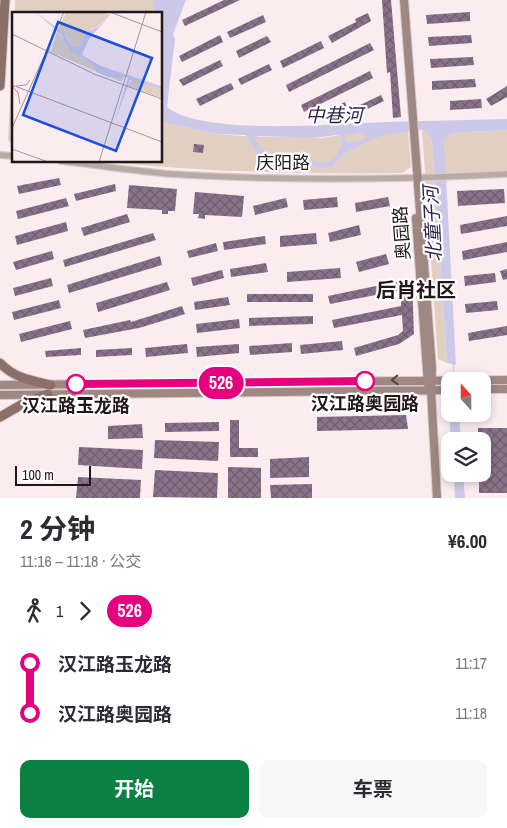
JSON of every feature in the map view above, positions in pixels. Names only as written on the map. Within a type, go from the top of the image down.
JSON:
[{"type":"main road","points":[[0,86],[5,0]]},
{"type":"main road","name":"奥园路","points":[[403,0],[437,498]]},
{"type":"main road","points":[[0,362],[6,370],[25,380],[51,384]]},
{"type":"main road","points":[[0,385],[441,380]]},
{"type":"main road","points":[[491,380],[507,380]]},
{"type":"main road","points":[[491,389],[507,389]]},
{"type":"main road","points":[[0,395],[441,390]]},
{"type":"main road","points":[[0,418],[26,402],[48,394]]},
{"type":"street","name":"庆阳路","points":[[68,162],[168,174],[261,179],[416,178],[507,174]]},
{"type":"shaded area","points":[[15,0],[153,0],[154,12],[15,12]]},
{"type":"shaded area","points":[[153,0],[186,0],[173,34],[175,39],[167,107],[184,116],[209,122],[271,126],[507,119],[507,130],[452,133],[444,140],[456,365],[447,363],[432,142],[427,132],[422,130],[388,134],[370,140],[345,153],[332,166],[321,168],[304,164],[284,167],[271,165],[256,152],[246,135],[217,134],[162,122],[162,12],[154,12]],"holes":[[[363,133],[366,136],[363,140],[348,142],[345,140],[346,135]],[[258,136],[307,138],[341,136],[339,152],[333,159],[322,163],[276,159],[269,156],[254,138]]]},
{"type":"shaded area","points":[[12,67],[12,144],[8,140]]},
{"type":"shaded area","points":[[162,122],[217,134],[254,137],[306,136],[321,138],[349,134],[408,131],[411,167],[402,173],[288,173],[108,162],[162,162]]},
{"type":"shaded area","points":[[422,130],[427,132],[432,142],[447,363],[438,359]]},
{"type":"shaded area","points":[[507,130],[507,171],[445,173],[444,140],[452,133]]},
{"type":"shaded area","points":[[450,422],[460,422],[460,432],[450,432]]},
{"type":"shaded area","points":[[454,482],[464,482],[465,498],[455,498]]},
{"type":"building","points":[[224,0],[240,0],[185,26],[182,20]]},
{"type":"building","points":[[382,0],[391,0],[401,117],[393,118],[390,72],[387,73]]},
{"type":"building","points":[[470,12],[470,21],[427,24],[426,15]]},
{"type":"building","points":[[368,13],[371,21],[332,43],[328,36],[356,22],[355,19]]},
{"type":"building","points":[[263,15],[266,22],[230,38],[227,32]]},
{"type":"building","points":[[220,35],[223,42],[182,62],[179,56]]},
{"type":"building","points":[[471,35],[472,43],[429,46],[428,37]]},
{"type":"building","points":[[267,36],[271,42],[239,58],[236,51]]},
{"type":"building","points":[[321,41],[324,48],[283,68],[280,61]]},
{"type":"building","points":[[370,43],[374,50],[289,92],[286,85]]},
{"type":"building","points":[[473,57],[474,65],[431,68],[430,59]]},
{"type":"building","points":[[220,60],[223,66],[183,86],[179,80]]},
{"type":"building","points":[[269,64],[272,70],[241,85],[238,79]]},
{"type":"building","points":[[370,71],[373,78],[304,112],[301,105]]},
{"type":"building","points":[[475,79],[476,87],[432,90],[432,81]]},
{"type":"building","points":[[231,83],[234,89],[200,106],[196,99]]},
{"type":"building","points":[[507,86],[507,97],[491,106],[486,99]]},
{"type":"building","points":[[381,95],[384,101],[359,113],[356,107]]},
{"type":"building","points":[[481,99],[482,108],[450,110],[450,101]]},
{"type":"building","points":[[345,102],[347,108],[339,112],[336,106]]},
{"type":"building","points":[[194,144],[204,145],[203,153],[193,152]]},
{"type":"building","points":[[59,178],[61,185],[19,194],[17,186]]},
{"type":"building","points":[[115,184],[116,191],[76,201],[74,194]]},
{"type":"building","points":[[129,185],[177,189],[175,211],[168,211],[168,214],[162,214],[162,210],[127,208]]},
{"type":"building","points":[[504,189],[505,203],[458,206],[457,191]]},
{"type":"building","points":[[195,192],[244,196],[242,217],[205,215],[205,219],[198,218],[199,214],[193,214]]},
{"type":"building","points":[[337,197],[338,207],[304,210],[303,200]]},
{"type":"building","points":[[388,197],[390,206],[356,212],[355,203]]},
{"type":"building","points":[[66,198],[69,206],[18,219],[16,211]]},
{"type":"building","points":[[286,198],[288,207],[255,215],[253,206]]},
{"type":"building","points":[[127,214],[130,222],[84,236],[81,228]]},
{"type":"building","points":[[507,216],[507,226],[461,234],[460,225]]},
{"type":"building","points":[[66,222],[68,231],[17,245],[15,236]]},
{"type":"building","points":[[359,225],[361,235],[330,242],[328,233]]},
{"type":"building","points":[[153,233],[156,240],[65,267],[63,260]]},
{"type":"building","points":[[316,233],[317,244],[280,247],[280,236]]},
{"type":"building","points":[[265,236],[266,244],[224,250],[223,242]]},
{"type":"building","points":[[507,242],[507,252],[463,260],[462,251]]},
{"type":"building","points":[[216,243],[218,251],[189,258],[187,251]]},
{"type":"building","points":[[52,251],[54,259],[16,270],[13,262]]},
{"type":"building","points":[[386,254],[389,264],[359,272],[356,262]]},
{"type":"building","points":[[160,256],[162,265],[69,293],[67,285]]},
{"type":"building","points":[[266,263],[268,272],[231,277],[230,269]]},
{"type":"building","points":[[340,268],[341,278],[287,282],[287,272]]},
{"type":"building","points":[[507,269],[507,279],[503,280],[500,271]]},
{"type":"building","points":[[222,270],[224,278],[193,286],[191,278]]},
{"type":"building","points":[[495,273],[496,282],[465,286],[464,276]]},
{"type":"building","points":[[51,278],[53,286],[15,296],[13,288]]},
{"type":"building","points":[[400,281],[412,281],[414,334],[399,344],[356,356],[354,348],[398,335],[403,331],[402,315],[334,328],[332,320],[401,306],[401,290],[330,304],[328,296]]},
{"type":"building","points":[[167,282],[170,290],[98,312],[96,303]]},
{"type":"building","points":[[247,294],[313,294],[313,302],[247,302]]},
{"type":"building","points":[[228,297],[230,305],[195,310],[194,302]]},
{"type":"building","points":[[59,300],[61,308],[14,320],[12,312]]},
{"type":"building","points":[[497,301],[498,310],[466,313],[465,304]]},
{"type":"building","points":[[182,306],[185,314],[139,328],[85,338],[83,330],[130,320],[131,322]]},
{"type":"building","points":[[313,316],[313,324],[249,326],[249,318]]},
{"type":"building","points":[[239,319],[240,328],[197,333],[196,324]]},
{"type":"building","points":[[70,321],[72,329],[21,342],[19,334]]},
{"type":"building","points":[[507,326],[507,335],[469,341],[468,333]]},
{"type":"building","points":[[342,341],[343,350],[301,354],[300,345]]},
{"type":"building","points":[[292,343],[292,352],[250,355],[249,346]]},
{"type":"building","points":[[187,344],[188,353],[146,357],[145,348]]},
{"type":"building","points":[[239,344],[239,353],[197,357],[196,347]]},
{"type":"building","points":[[81,348],[81,355],[46,357],[45,351]]},
{"type":"building","points":[[132,348],[132,355],[96,357],[96,350]]},
{"type":"building","points":[[406,415],[408,429],[317,431],[317,417]]},
{"type":"building","points":[[230,420],[239,420],[239,448],[258,448],[258,457],[230,457]]},
{"type":"building","points":[[219,422],[219,431],[165,432],[165,423]]},
{"type":"building","points":[[142,424],[143,438],[108,439],[108,426]]},
{"type":"building","points":[[478,428],[507,428],[507,493],[479,493],[479,482],[491,482],[491,432],[478,432]]},
{"type":"building","points":[[155,440],[219,442],[218,461],[154,458]]},
{"type":"building","points":[[79,447],[143,450],[142,469],[78,465]]},
{"type":"building","points":[[309,457],[309,477],[270,478],[270,459]]},
{"type":"building","points":[[228,467],[261,468],[261,498],[228,498]]},
{"type":"building","points":[[155,470],[218,473],[217,498],[153,497]]},
{"type":"building","points":[[78,477],[141,480],[140,498],[76,498]]},
{"type":"building","points":[[312,484],[312,498],[271,498],[270,485]]},
{"type":"waterway","name":"北童子河","points":[[453,363],[454,372]]},
{"type":"bus line","name":"526","points":[[76,384],[365,381]]},
{"type":"place","name":"汉江路奥园路","points":[[365,381]]},
{"type":"place","name":"汉江路玉龙路","points":[[76,384]]},
{"type":"district","name":"后肖社区","points":[[416,290]]},
{"type":"water label","name":"中巷河","points":[[334,115]]}]
